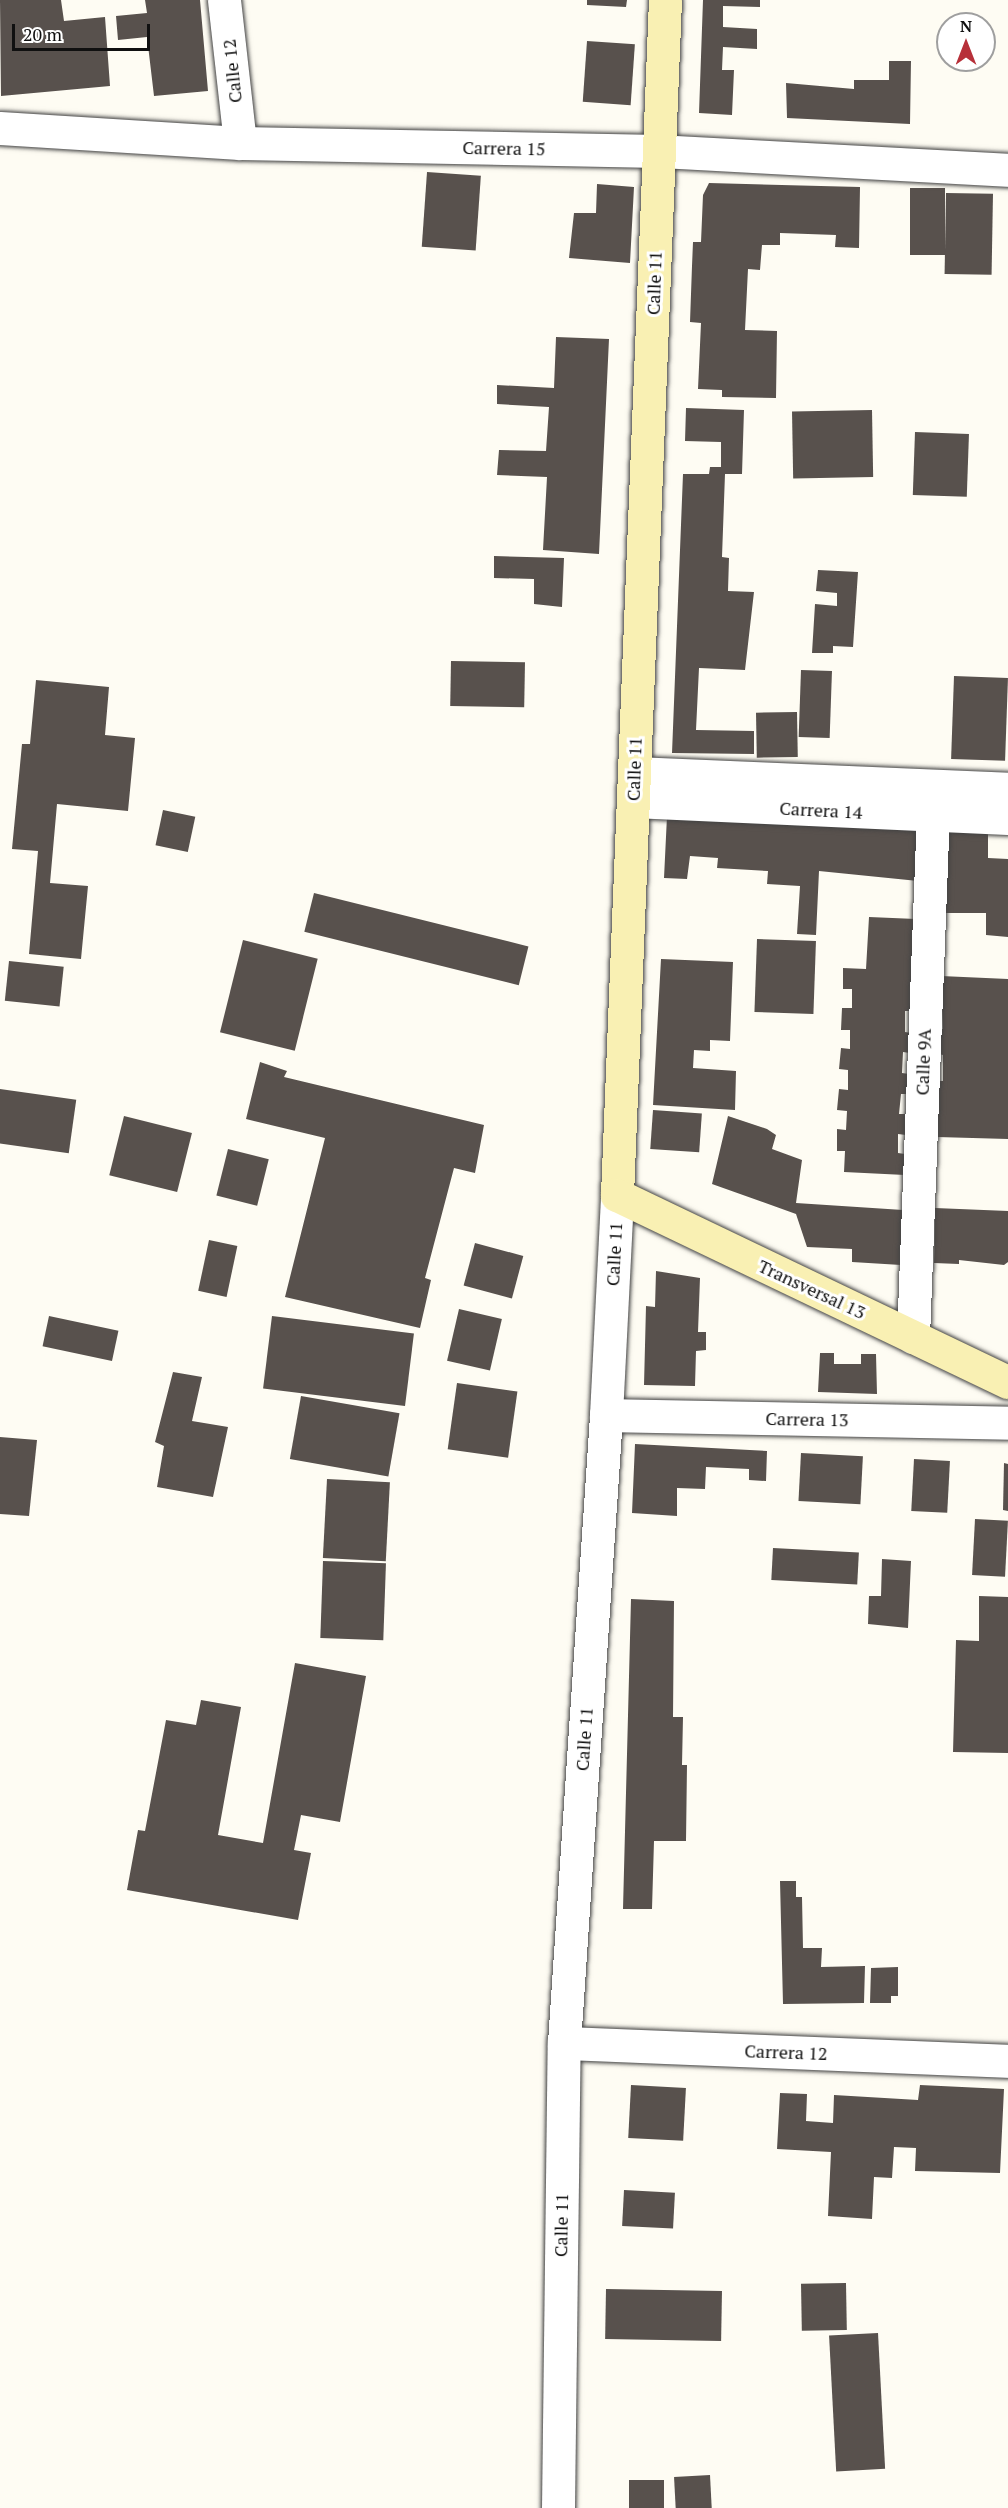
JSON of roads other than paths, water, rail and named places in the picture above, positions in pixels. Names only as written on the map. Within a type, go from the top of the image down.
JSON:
[{"type":"street","name":"Calle 12","points":[[224,0],[240,143]]},
{"type":"street","name":"Calle 11","points":[[558,2508],[564,2043],[606,1414],[617,1195],[665,0]]},
{"type":"street","name":"Carrera 15","points":[[0,128],[240,143],[659,151],[1008,170]]},
{"type":"street","points":[[634,787],[934,801],[1008,818]]},
{"type":"street","points":[[934,801],[1008,789]]},
{"type":"street","name":"Calle 9A","points":[[913,1337],[934,801]]},
{"type":"street","name":"Transversal 13","points":[[617,1195],[1008,1382]]},
{"type":"street","name":"Carrera 13","points":[[606,1414],[1008,1423]]},
{"type":"street","name":"Carrera 12","points":[[564,2043],[1008,2061]]}]
